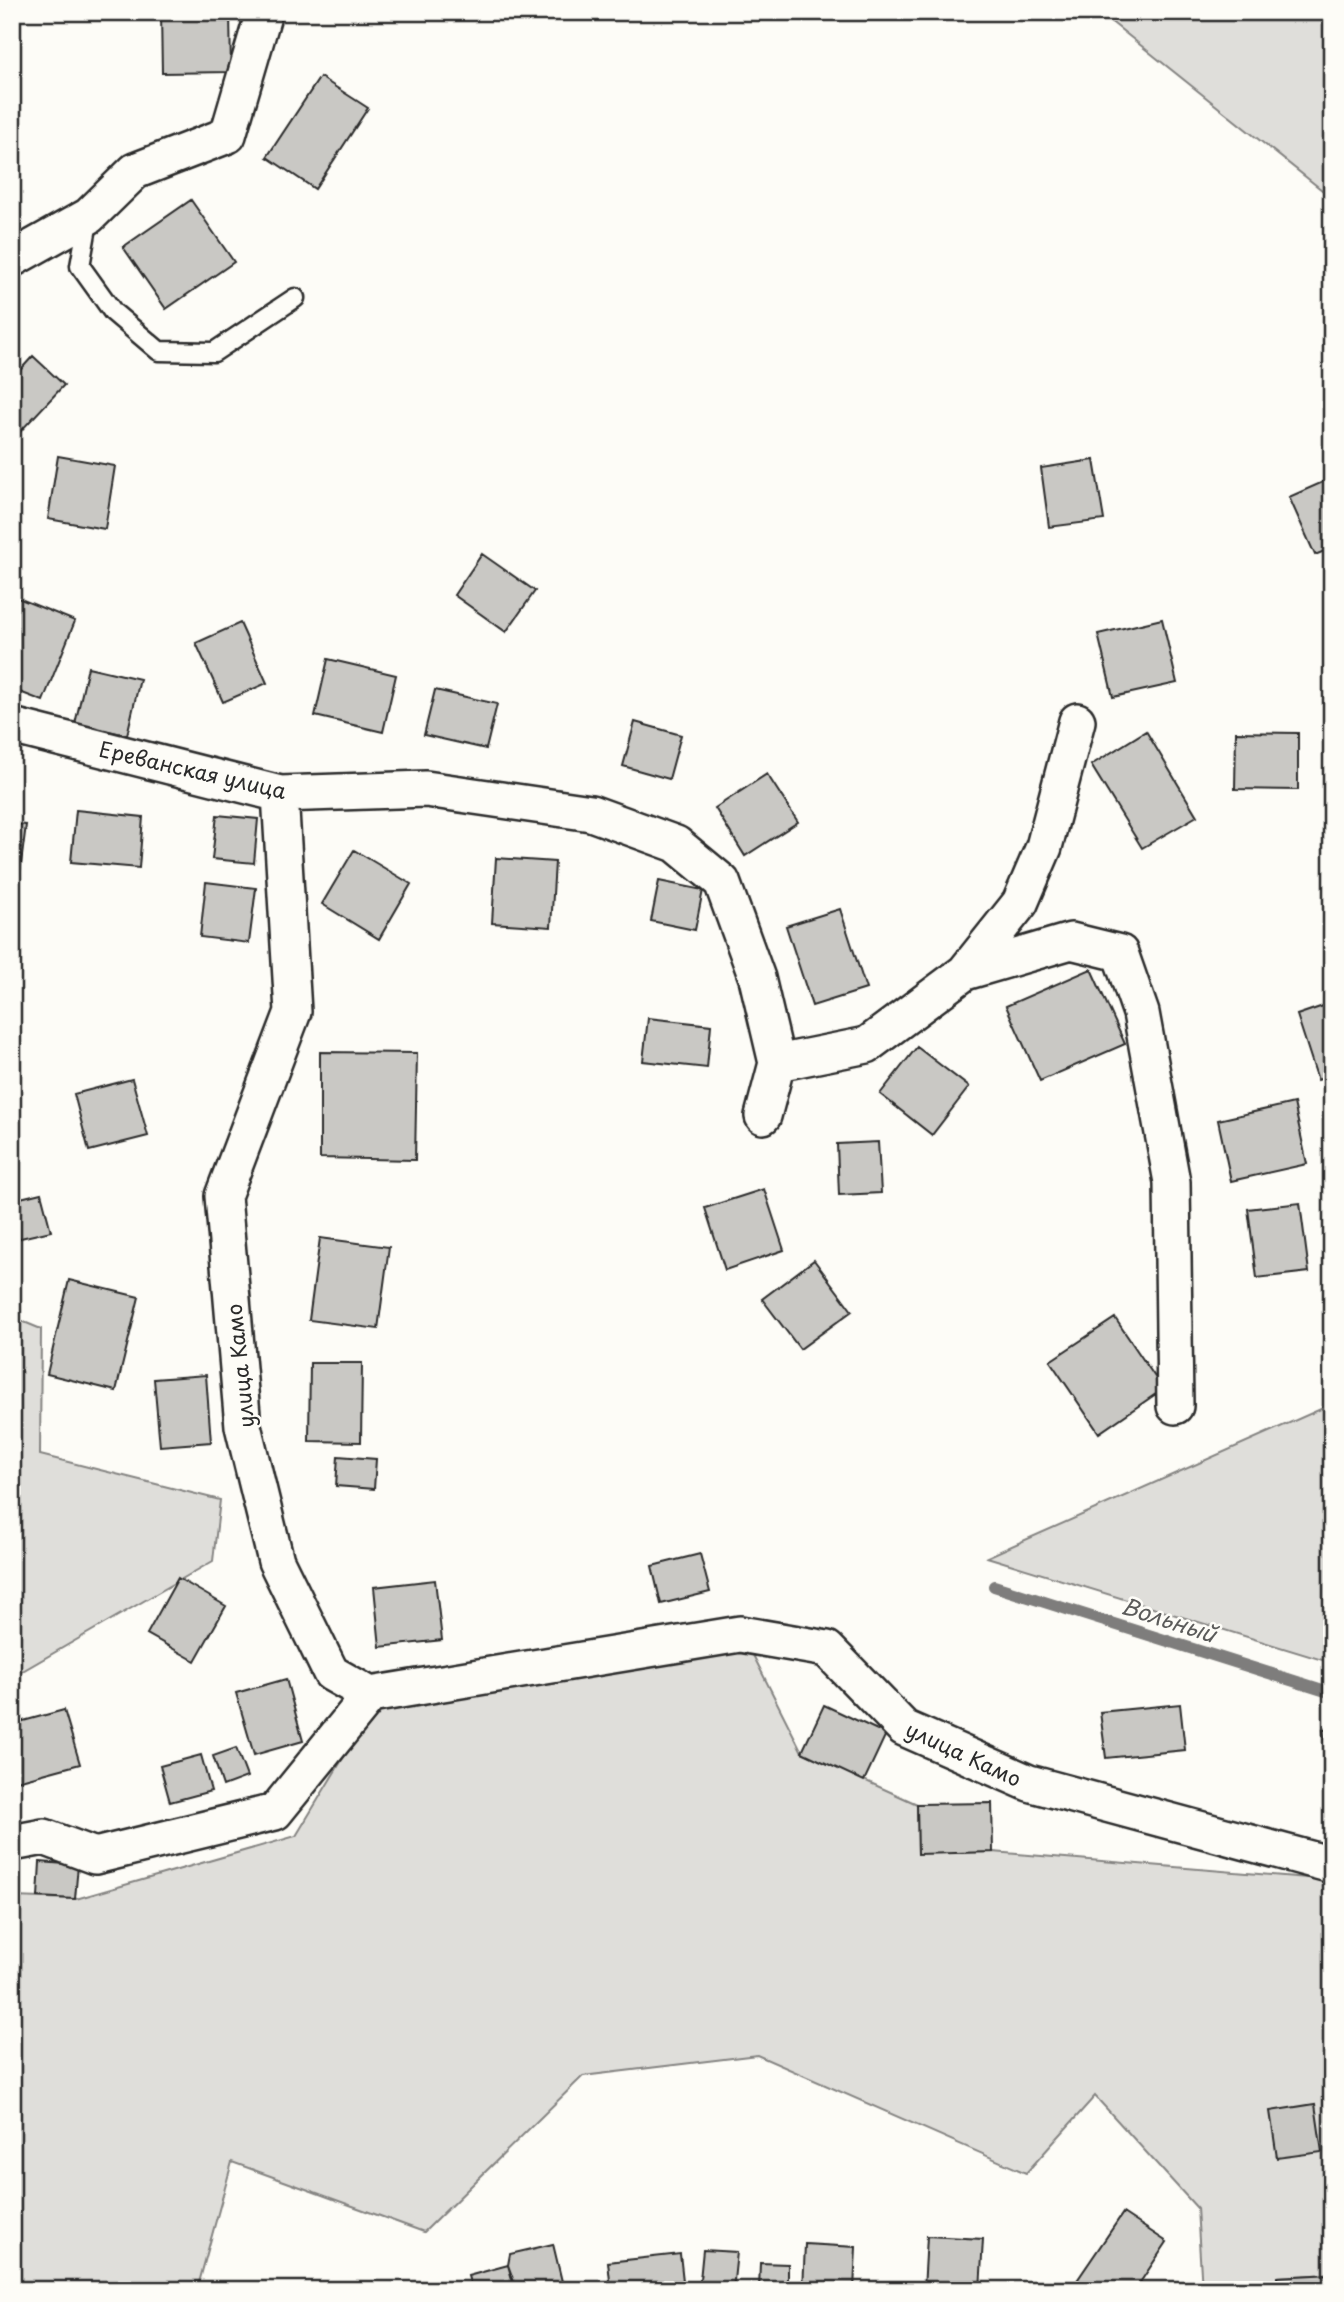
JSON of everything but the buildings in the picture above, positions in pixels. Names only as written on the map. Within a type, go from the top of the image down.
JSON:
[{"type":"street","points":[[12,259],[89,215],[135,172],[228,135],[264,12]]},
{"type":"street","points":[[763,1116],[777,1063],[867,1045],[965,972],[1020,903],[1044,847],[1077,721]]},
{"type":"street","name":"Ереванская улица","points":[[12,726],[280,794],[426,789],[591,813],[676,844],[722,881],[757,978],[777,1063]]},
{"type":"street","name":"улица Камо","points":[[280,794],[293,1012],[223,1196],[243,1426],[276,1561],[331,1673],[370,1695],[740,1634],[827,1649],[904,1728],[1029,1783],[1332,1865]]},
{"type":"street","points":[[965,972],[1071,941],[1119,953],[1141,1013],[1172,1182],[1175,1406]]},
{"type":"street","points":[[12,1843],[44,1837],[95,1856],[275,1812],[370,1695]]},
{"type":"lane","points":[[89,215],[79,266],[113,312],[159,351],[215,352],[295,298]]},
{"type":"shaded area","points":[[1099,12],[1332,12],[1332,198]]},
{"type":"shaded area","points":[[12,1317],[41,1329],[40,1455],[220,1500],[213,1561],[12,1677]]},
{"type":"shaded area","points":[[1332,1404],[1332,1663],[987,1557]]},
{"type":"shaded area","points":[[750,1649],[802,1752],[917,1804],[918,1853],[993,1852],[1332,1880],[1332,2274],[1277,2277],[1277,2290],[1202,2290],[1197,2208],[1095,2096],[1026,2173],[757,2055],[583,2076],[424,2232],[232,2162],[197,2290],[12,2290],[12,1897],[76,1899],[296,1836],[371,1712]]},
{"type":"waterway","name":"Вольный","points":[[994,1586],[1332,1693]]}]
